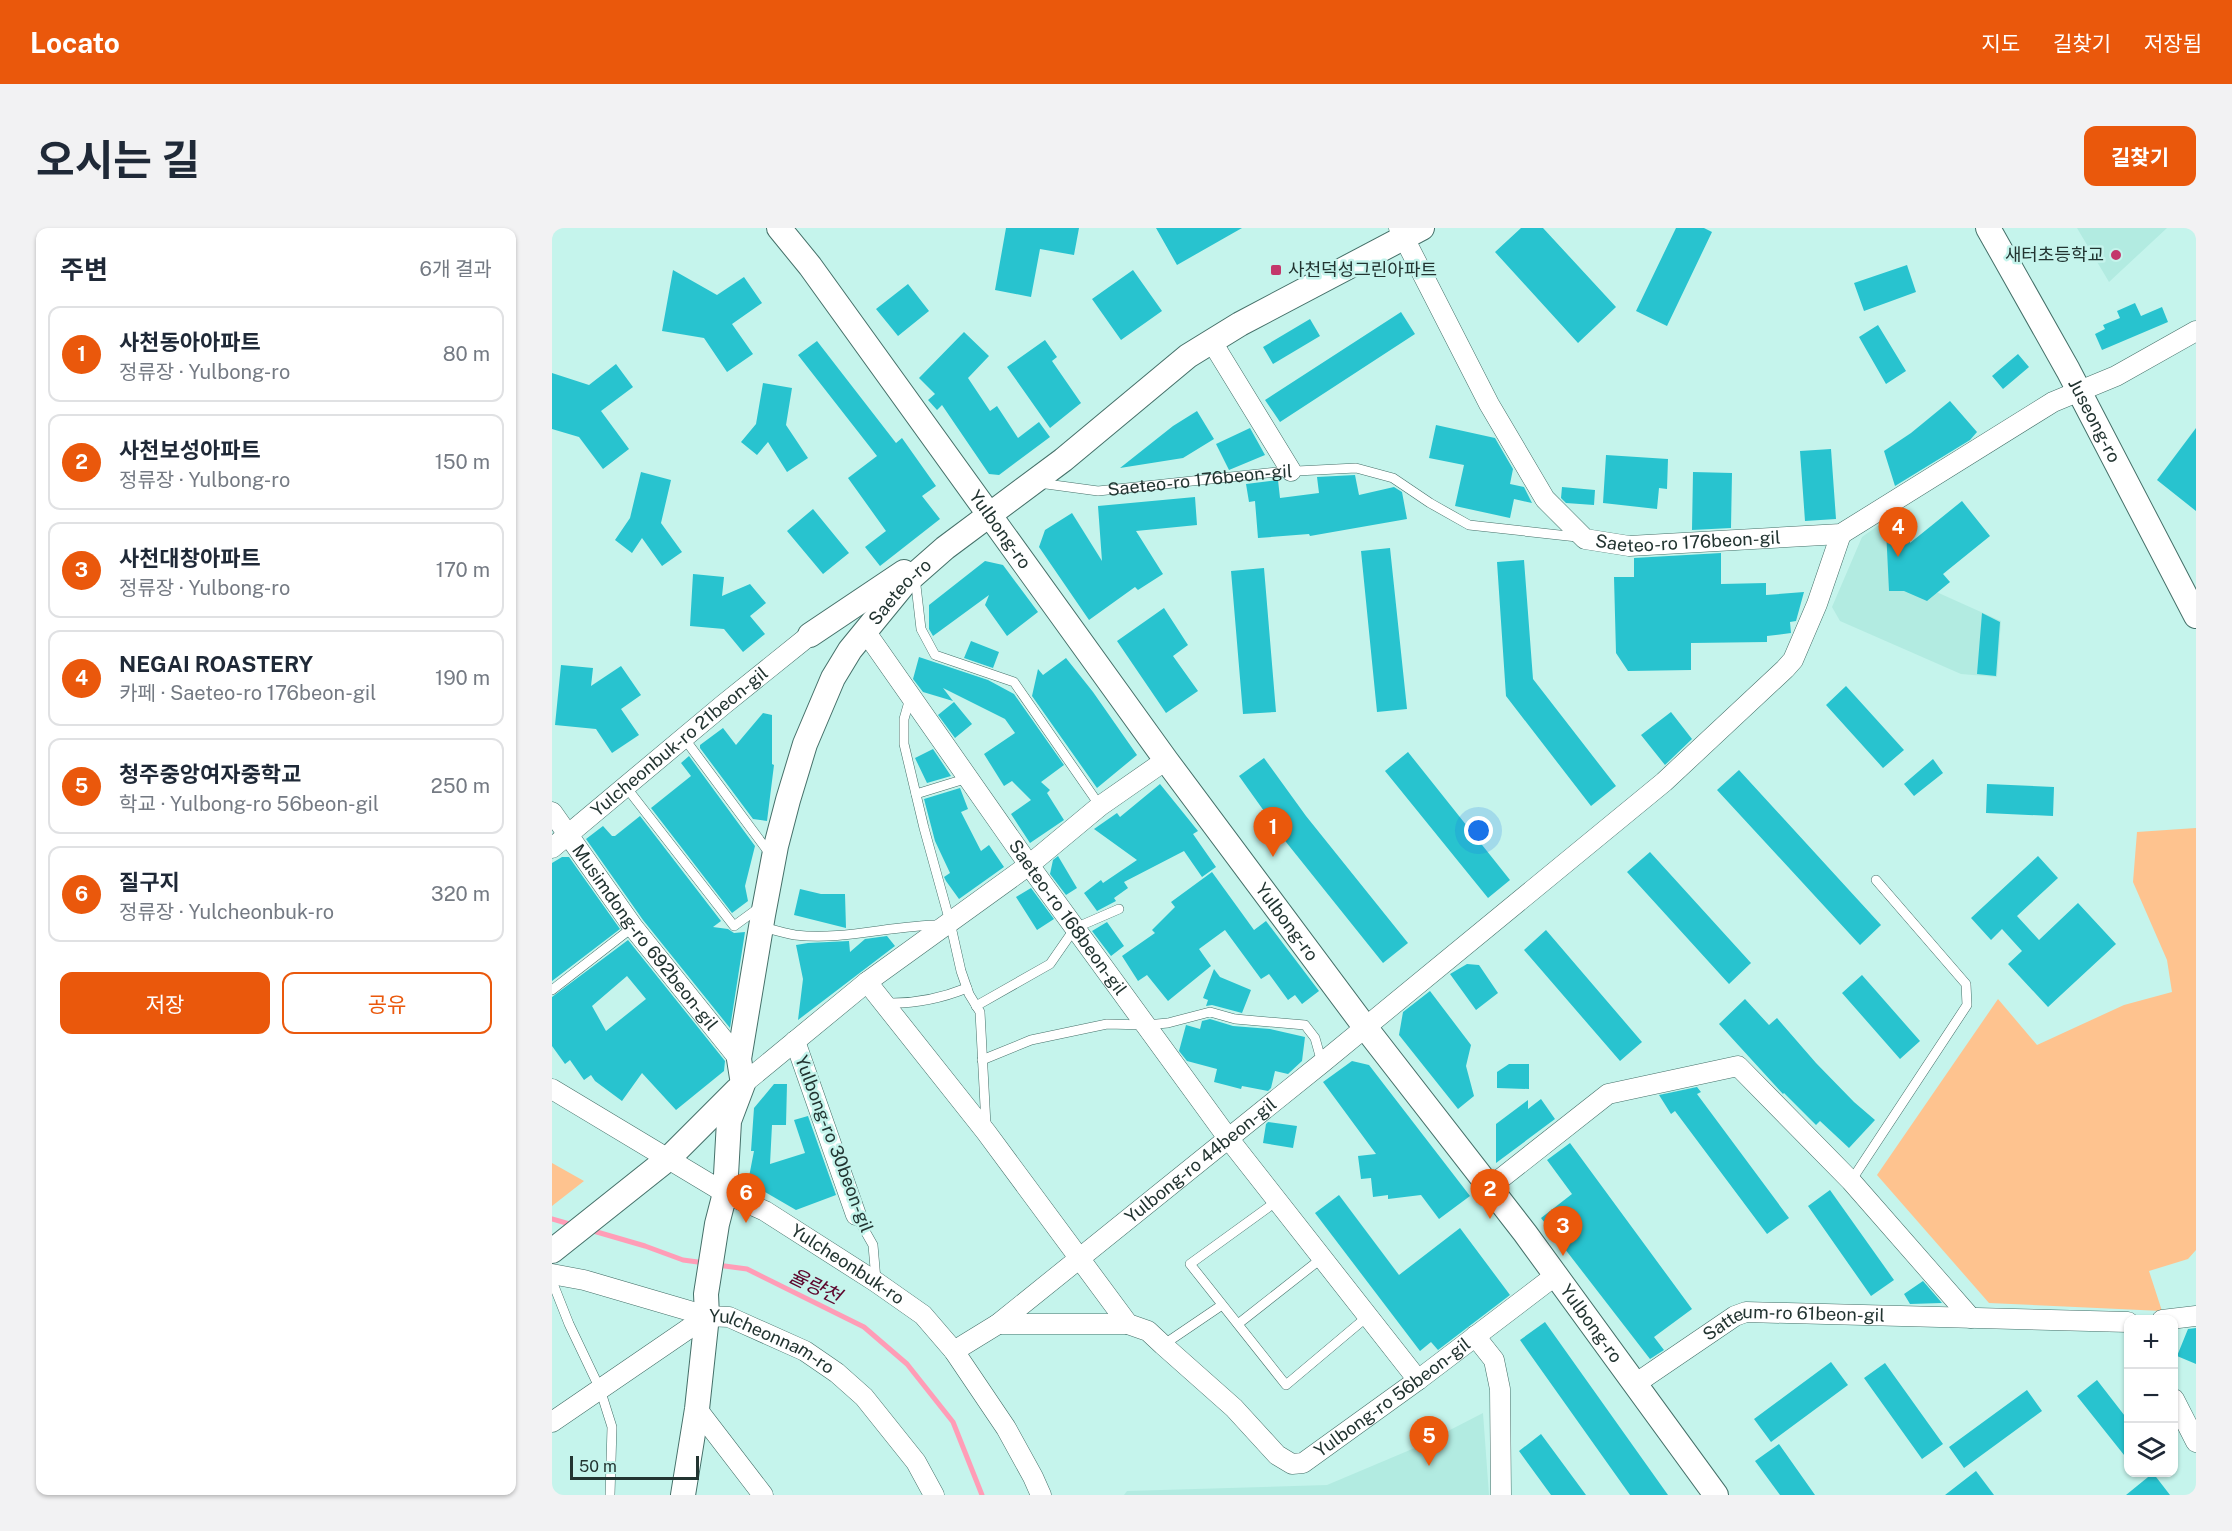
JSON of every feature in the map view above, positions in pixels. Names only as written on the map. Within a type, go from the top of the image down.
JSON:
[{"type":"street","name":"Yulbong-ro","points":[[779,228],[817,276],[1166,760],[1365,1027],[1556,1275],[1716,1495]]},
{"type":"street","name":"Juseong-ro","points":[[1988,228],[2078,390],[2196,616]]},
{"type":"street","name":"Saeteo-ro","points":[[683,1495],[697,1409],[706,1305],[717,1224],[725,1192],[729,1121],[743,1084],[740,1059],[763,915],[788,800],[805,744],[838,668],[865,631],[915,574],[1063,460],[1188,356],[1240,324],[1408,231]]},
{"type":"street","points":[[1408,231],[1488,404],[1545,499],[1585,539]]},
{"type":"street","name":"Saeteo-ro 176beon-gil","points":[[1585,539],[1629,546],[1841,534],[2053,402],[2116,375],[2196,331]]},
{"type":"street","points":[[1212,342],[1291,471]]},
{"type":"street","points":[[810,636],[964,534]]},
{"type":"street","name":"Yulbong-ro 44beon-gil","points":[[954,1351],[998,1324],[1322,1063],[1664,782],[1793,660],[1817,604],[1841,534]]},
{"type":"street","name":"Saeteo-ro 168beon-gil","points":[[865,631],[1029,865],[1228,1138],[1418,1380]]},
{"type":"street","points":[[810,636],[823,632],[836,638],[839,644],[838,668]]},
{"type":"street","name":"Yulcheonbuk-ro 21beon-gil","points":[[552,848],[810,636]]},
{"type":"street","name":"Yulbong-ro 30beon-gil","points":[[743,1084],[867,982],[1029,865],[1101,806],[1166,760]]},
{"type":"street","name":"Musimdong-ro 692beon-gil","points":[[552,812],[633,927],[740,1059]]},
{"type":"street","points":[[867,982],[986,1132],[1079,1258]]},
{"type":"street","name":"Yulbong-ro 30beon-gil","points":[[795,1041],[856,1215]]},
{"type":"street","points":[[1490,1187],[1608,1094],[1738,1066],[1851,1181],[1971,1318]]},
{"type":"street","points":[[554,1249],[669,1158],[743,1084]]},
{"type":"street","name":"Yulcheonbuk-ro","points":[[552,1089],[725,1192],[765,1211],[923,1315],[954,1351],[1006,1428],[1041,1495]]},
{"type":"street","name":"Yulbong-ro 56beon-gil","points":[[1079,1258],[1128,1324],[1148,1331],[1234,1408],[1277,1455],[1292,1464],[1303,1463],[1418,1380],[1556,1275]]},
{"type":"street","name":"Yulcheonnam-ro","points":[[552,1274],[706,1305],[805,1351],[837,1373],[864,1397],[916,1462],[934,1495]]},
{"type":"street","points":[[552,1422],[600,1389],[706,1305]]},
{"type":"street","name":"Satteum-ro 61beon-gil","points":[[1635,1384],[1735,1316],[1746,1312],[2124,1322]]},
{"type":"street","points":[[2178,1318],[2196,1316]]},
{"type":"street","points":[[998,1324],[1128,1324]]},
{"type":"street","points":[[1475,1336],[1494,1360],[1500,1389],[1501,1495]]},
{"type":"street","points":[[2178,1407],[2196,1442]]},
{"type":"street","points":[[697,1409],[763,1495]]},
{"type":"lane","name":"Saeteo-ro 176beon-gil","points":[[1033,482],[1098,491],[1291,471],[1356,468],[1394,478],[1430,503],[1468,525],[1554,533],[1585,539]]},
{"type":"lane","points":[[915,574],[921,629],[935,655],[1014,682],[1101,806]]},
{"type":"lane","points":[[911,696],[904,719],[904,744],[948,924],[967,988],[980,1012],[986,1132]]},
{"type":"lane","points":[[684,738],[774,859]]},
{"type":"lane","points":[[916,794],[968,778]]},
{"type":"lane","points":[[626,787],[734,926],[763,915],[795,935],[831,935],[948,924]]},
{"type":"lane","points":[[1851,1181],[1967,1005],[1966,984],[1876,880]]},
{"type":"lane","points":[[976,1006],[1050,964],[1075,928],[1119,909]]},
{"type":"lane","points":[[552,990],[633,927]]},
{"type":"lane","points":[[884,1003],[901,1004],[950,994],[967,988]]},
{"type":"lane","points":[[982,1060],[1031,1040],[1096,1026],[1168,1023],[1210,1012],[1236,1019],[1305,1025],[1315,1038],[1322,1063]]},
{"type":"lane","points":[[1277,1201],[1190,1264],[1222,1305],[1286,1385],[1368,1316]]},
{"type":"lane","name":"Yulbong-ro 30beon-gil","points":[[856,1215],[873,1245],[876,1282]]},
{"type":"lane","points":[[1238,1324],[1323,1258]]},
{"type":"lane","points":[[552,1281],[569,1324],[600,1389],[612,1427],[610,1495]]},
{"type":"lane","points":[[1163,1345],[1222,1305]]},
{"type":"shaded area","name":"새터초등학교","points":[[2077,228],[2167,228],[2109,282]]},
{"type":"shaded area","points":[[1903,508],[1909,517],[1912,581],[2001,621],[1997,677],[1961,674],[1840,621],[1832,607],[1862,537]]},
{"type":"shaded area","points":[[2196,828],[2196,1250],[2188,1259],[2149,1271],[2162,1311],[1989,1303],[1877,1175],[1998,999],[2037,1045],[2124,1005],[2172,992],[2167,960],[2133,882],[2137,832]]},
{"type":"shaded area","points":[[552,1163],[584,1181],[552,1206]]},
{"type":"shaded area","points":[[1483,1413],[1489,1495],[1124,1495],[1127,1491],[1327,1485],[1417,1447]]},
{"type":"building","points":[[1006,228],[1079,228],[1074,255],[1040,249],[1031,297],[995,290]]},
{"type":"building","points":[[1156,228],[1242,228],[1177,265]]},
{"type":"building","points":[[1521,228],[1543,228],[1616,307],[1578,343],[1495,252]]},
{"type":"building","points":[[1676,228],[1704,228],[1712,232],[1667,326],[1636,311]]},
{"type":"building","points":[[1907,265],[1916,292],[1864,311],[1854,283]]},
{"type":"building","points":[[673,270],[717,295],[744,277],[762,303],[732,324],[753,354],[727,372],[704,338],[662,331]]},
{"type":"building","points":[[1133,270],[1162,311],[1121,340],[1092,299]]},
{"type":"building","points":[[908,284],[929,311],[898,336],[876,309]]},
{"type":"building","points":[[2135,303],[2141,316],[2162,307],[2168,322],[2102,350],[2095,334],[2105,329],[2103,325],[2120,318],[2117,311]]},
{"type":"building","points":[[1401,312],[1415,334],[1280,422],[1265,400]]},
{"type":"building","points":[[1310,319],[1320,336],[1273,364],[1263,347]]},
{"type":"building","points":[[1878,325],[1906,371],[1886,384],[1859,337]]},
{"type":"building","points":[[964,332],[989,356],[968,378],[990,411],[997,406],[1018,438],[1039,422],[1050,437],[999,475],[989,474],[942,405],[937,410],[928,400],[935,394],[919,378]]},
{"type":"building","points":[[1045,340],[1057,357],[1052,361],[1081,403],[1050,428],[1007,367]]},
{"type":"building","points":[[817,341],[896,443],[902,438],[936,486],[922,496],[940,519],[880,566],[865,547],[886,531],[848,478],[877,456],[798,355]]},
{"type":"building","points":[[2018,354],[2029,367],[2003,389],[1992,376]]},
{"type":"building","points":[[616,364],[633,387],[601,411],[629,449],[603,469],[579,437],[552,429],[552,373],[589,385]]},
{"type":"building","points":[[763,383],[792,388],[786,425],[808,458],[787,472],[768,442],[757,455],[741,442],[756,424]]},
{"type":"building","points":[[1950,401],[1977,432],[1970,440],[1895,486],[1884,451],[1911,433]]},
{"type":"building","points":[[1197,411],[1214,439],[1183,458],[1120,468],[1173,426]]},
{"type":"building","points":[[1436,425],[1495,438],[1513,469],[1510,484],[1524,487],[1532,503],[1514,499],[1510,518],[1455,506],[1464,465],[1429,458]]},
{"type":"building","points":[[1250,428],[1265,455],[1229,470],[1216,444]]},
{"type":"building","points":[[2196,428],[2196,511],[2157,480]]},
{"type":"building","points":[[1831,449],[1836,519],[1805,521],[1800,451]]},
{"type":"building","points":[[1606,455],[1668,459],[1667,489],[1659,488],[1657,509],[1603,503]]},
{"type":"building","points":[[641,472],[671,480],[661,523],[682,552],[662,566],[642,538],[632,553],[615,540],[630,518]]},
{"type":"building","points":[[1693,472],[1732,473],[1731,528],[1692,530]]},
{"type":"building","points":[[1355,475],[1359,495],[1394,487],[1402,492],[1407,519],[1310,536],[1309,534],[1258,538],[1255,501],[1249,502],[1246,484],[1278,480],[1280,498],[1319,493],[1317,477]]},
{"type":"building","points":[[1562,487],[1595,490],[1594,505],[1566,503],[1561,498]]},
{"type":"building","points":[[1195,497],[1197,525],[1136,531],[1163,574],[1138,590],[1135,587],[1089,620],[1039,547],[1045,530],[1072,513],[1102,561],[1098,506]]},
{"type":"building","points":[[1962,501],[1990,536],[1943,574],[1950,582],[1927,601],[1904,591],[1889,591],[1886,529],[1909,528],[1910,543]]},
{"type":"building","points":[[813,509],[849,553],[823,574],[787,531]]},
{"type":"building","points":[[1390,548],[1407,709],[1377,712],[1361,551]]},
{"type":"building","points":[[1721,553],[1721,584],[1766,583],[1766,595],[1804,592],[1796,621],[1790,622],[1791,633],[1767,636],[1767,642],[1691,643],[1691,670],[1628,671],[1616,653],[1614,577],[1634,577],[1634,558]]},
{"type":"building","points":[[1524,560],[1533,679],[1616,786],[1591,806],[1506,696],[1497,562]]},
{"type":"building","points":[[985,561],[1003,565],[1038,612],[1007,636],[985,605],[989,595],[933,636],[929,629],[929,605]]},
{"type":"building","points":[[1264,568],[1276,712],[1243,714],[1231,571]]},
{"type":"building","points":[[693,574],[724,577],[722,596],[750,584],[766,603],[750,616],[765,634],[743,652],[724,629],[690,626]]},
{"type":"building","points":[[1164,608],[1188,645],[1173,656],[1198,691],[1166,713],[1117,641]]},
{"type":"building","points":[[1982,613],[2000,622],[1996,676],[1977,674]]},
{"type":"building","points":[[971,641],[999,652],[993,668],[964,658]]},
{"type":"building","points":[[919,657],[988,680],[1014,694],[1064,765],[1041,782],[1050,790],[1047,793],[1064,820],[1030,843],[1011,814],[1031,800],[1012,781],[1004,786],[984,754],[1015,733],[1005,719],[943,688],[953,701],[923,692],[913,679]]},
{"type":"building","points":[[1066,658],[1137,755],[1097,788],[1032,696],[1038,669],[1043,675]]},
{"type":"building","points":[[561,665],[593,668],[591,686],[621,666],[641,695],[621,709],[639,735],[612,753],[596,729],[555,725]]},
{"type":"building","points":[[1846,686],[1904,750],[1883,768],[1826,705]]},
{"type":"building","points":[[954,702],[972,724],[955,738],[938,715]]},
{"type":"building","points":[[1671,712],[1692,739],[1665,765],[1641,735]]},
{"type":"building","points":[[763,713],[772,715],[772,764],[774,765],[767,821],[753,819],[700,748],[700,745],[723,728],[736,745]]},
{"type":"building","points":[[933,749],[951,776],[927,783],[915,758]]},
{"type":"building","points":[[1408,752],[1510,880],[1488,898],[1385,771]]},
{"type":"building","points":[[689,756],[755,846],[745,886],[748,901],[732,913],[651,808],[691,776],[681,763]]},
{"type":"building","points":[[1264,758],[1306,816],[1408,943],[1383,963],[1286,842],[1239,776]]},
{"type":"building","points":[[1933,759],[1943,773],[1914,796],[1904,784]]},
{"type":"building","points":[[1739,770],[1881,925],[1860,945],[1717,790]]},
{"type":"building","points":[[1160,784],[1198,831],[1193,834],[1216,867],[1202,877],[1184,851],[1124,882],[1128,888],[1114,898],[1116,901],[1097,911],[1084,893],[1101,880],[1103,883],[1137,860],[1094,829],[1117,813],[1120,817]]},
{"type":"building","points":[[1987,784],[2054,787],[2053,816],[1986,813]]},
{"type":"building","points":[[960,788],[968,809],[961,812],[981,851],[989,845],[1004,867],[959,899],[944,877],[950,873],[935,841],[924,799]]},
{"type":"building","points":[[640,816],[721,921],[713,927],[728,929],[734,933],[745,932],[730,1028],[643,920],[586,839],[603,826],[612,836],[615,836]]},
{"type":"building","points":[[1650,852],[1751,963],[1729,984],[1627,872]]},
{"type":"building","points":[[1058,856],[1077,888],[1066,895],[1050,874],[1053,860]]},
{"type":"building","points":[[2038,856],[2058,878],[2017,916],[2039,940],[2078,903],[2116,944],[2048,1007],[2008,964],[2022,951],[2002,929],[1991,940],[1971,918]]},
{"type":"building","points":[[562,857],[569,857],[620,929],[552,981],[552,863]]},
{"type":"building","points":[[1212,872],[1254,930],[1266,921],[1319,991],[1302,1004],[1295,995],[1288,1000],[1269,974],[1261,979],[1225,930],[1199,949],[1211,966],[1168,1001],[1147,975],[1138,981],[1122,956],[1155,933],[1152,930],[1175,907],[1171,902]]},
{"type":"building","points":[[1031,888],[1054,919],[1037,930],[1016,897]]},
{"type":"building","points":[[800,889],[821,894],[845,894],[846,928],[794,915]]},
{"type":"building","points":[[1107,922],[1124,946],[1111,956],[1092,931]]},
{"type":"building","points":[[1546,930],[1642,1042],[1620,1061],[1524,950]]},
{"type":"building","points":[[887,936],[895,946],[798,1020],[803,979],[796,945],[849,941],[850,952],[865,939]]},
{"type":"building","points":[[628,940],[725,1061],[724,1071],[676,1110],[642,1073],[622,1101],[595,1081],[591,1075],[584,1080],[570,1060],[565,1064],[552,1046],[552,997]],"holes":[[[627,976],[646,999],[606,1031],[592,1006]]]},
{"type":"building","points":[[1467,964],[1479,965],[1498,993],[1476,1010],[1450,974]]},
{"type":"building","points":[[1214,969],[1220,977],[1251,990],[1242,1013],[1212,1005],[1206,1006],[1208,1000],[1203,998]]},
{"type":"building","points":[[1862,975],[1920,1041],[1900,1059],[1842,993]]},
{"type":"building","points":[[1430,991],[1471,1045],[1466,1066],[1474,1096],[1458,1109],[1399,1035],[1403,1012]]},
{"type":"building","points":[[1745,999],[1769,1025],[1777,1018],[1816,1063],[1875,1120],[1849,1148],[1820,1121],[1816,1125],[1783,1094],[1719,1024]]},
{"type":"building","points":[[1210,1019],[1233,1026],[1270,1029],[1305,1037],[1302,1061],[1288,1074],[1275,1071],[1271,1088],[1268,1091],[1242,1086],[1241,1089],[1214,1082],[1217,1069],[1187,1061],[1179,1051],[1186,1025],[1200,1029],[1202,1021]]},
{"type":"building","points":[[1352,1061],[1369,1065],[1470,1196],[1439,1219],[1421,1195],[1388,1199],[1388,1195],[1373,1197],[1371,1178],[1361,1179],[1358,1156],[1376,1154],[1323,1082]]},
{"type":"building","points":[[1509,1064],[1529,1064],[1529,1089],[1497,1088],[1497,1072]]},
{"type":"building","points":[[774,1084],[787,1084],[786,1125],[772,1125],[770,1164],[805,1153],[794,1120],[808,1116],[836,1195],[796,1210],[748,1182],[754,1151],[751,1151],[754,1108]]},
{"type":"building","points":[[1697,1087],[1701,1092],[1697,1094],[1789,1218],[1767,1234],[1675,1111],[1671,1114],[1659,1095]]},
{"type":"building","points":[[1541,1099],[1555,1119],[1496,1163],[1496,1124],[1528,1100],[1528,1109]]},
{"type":"building","points":[[1268,1122],[1297,1126],[1293,1148],[1263,1143]]},
{"type":"building","points":[[1570,1143],[1692,1309],[1654,1337],[1664,1350],[1650,1359],[1541,1218],[1572,1194],[1547,1160]]},
{"type":"building","points":[[1830,1190],[1894,1280],[1871,1296],[1808,1206]]},
{"type":"building","points":[[1339,1195],[1399,1275],[1460,1228],[1510,1295],[1438,1350],[1431,1342],[1420,1351],[1315,1213]]},
{"type":"building","points":[[1923,1281],[1942,1303],[1910,1304],[1904,1294]]},
{"type":"building","points":[[1545,1322],[1668,1495],[1630,1495],[1520,1340]]},
{"type":"building","points":[[2196,1328],[2196,1364],[2178,1356],[2188,1329]]},
{"type":"building","points":[[1831,1362],[1848,1385],[1771,1442],[1754,1419]]},
{"type":"building","points":[[1885,1363],[1943,1444],[1922,1459],[1864,1378]]},
{"type":"building","points":[[2097,1380],[2124,1415],[2124,1455],[2077,1396]]},
{"type":"building","points":[[2027,1390],[2042,1411],[1964,1468],[1949,1447]]},
{"type":"building","points":[[1541,1434],[1586,1495],[1551,1495],[1519,1451]]},
{"type":"building","points":[[1779,1444],[1815,1495],[1780,1495],[1755,1461]]},
{"type":"building","points":[[1976,1471],[1994,1495],[1945,1495]]},
{"type":"building","points":[[2148,1477],[2156,1477],[2170,1495],[2126,1495]]},
{"type":"waterway","name":"율량천","points":[[552,1219],[573,1225]]},
{"type":"waterway","name":"율량천","points":[[590,1230],[683,1260],[705,1263]]},
{"type":"waterway","name":"율량천","points":[[717,1265],[747,1269],[864,1327],[907,1364],[953,1422],[982,1495]]},
{"type":"place","name":"새터초등학교","points":[[2116,255]]},
{"type":"place","name":"사천덕성그린아파트","points":[[1276,270]]},
{"type":"place","name":"NEGAI ROASTERY","points":[[1898,557]]},
{"type":"place","name":"사천동아아파트","points":[[1273,857]]},
{"type":"place","name":"사천보성아파트","points":[[1490,1219]]},
{"type":"place","name":"질구지","points":[[746,1223]]},
{"type":"place","name":"사천대창아파트","points":[[1563,1256]]},
{"type":"place","name":"청주중앙여자중학교","points":[[1429,1466]]}]
